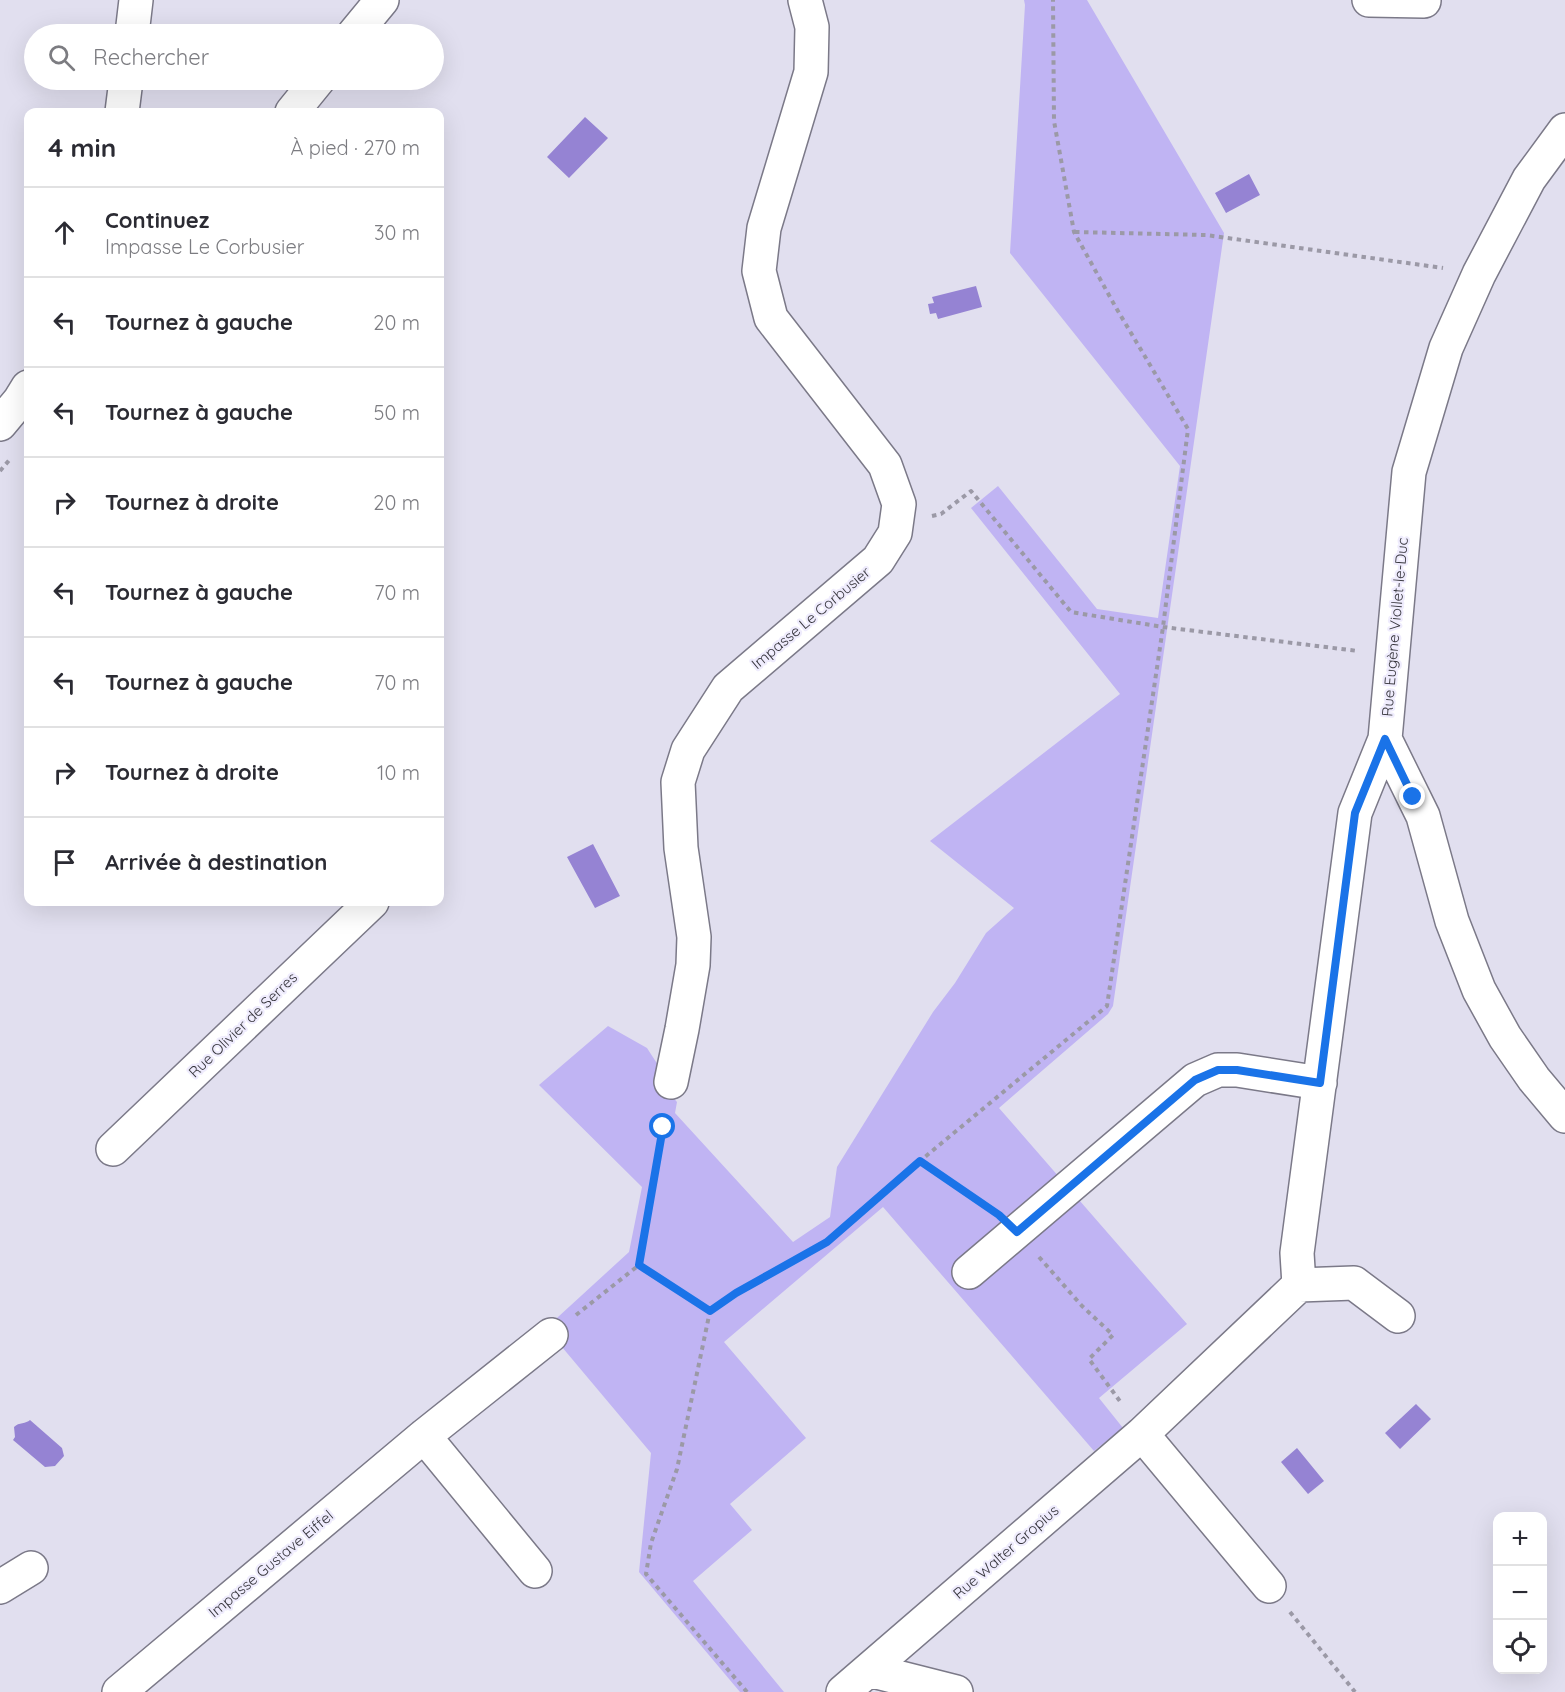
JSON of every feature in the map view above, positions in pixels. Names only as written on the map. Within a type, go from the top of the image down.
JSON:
[{"type":"street","points":[[133,24],[136,0]]},
{"type":"street","points":[[362,24],[382,0]]},
{"type":"street","name":"Impasse Le Corbusier","points":[[671,1082],[693,965],[694,937],[681,848],[678,782],[688,750],[728,688],[878,560],[895,533],[899,504],[885,465],[771,318],[759,271],[765,228],[811,72],[812,27],[805,0]]},
{"type":"street","points":[[1369,0],[1424,1]]},
{"type":"street","points":[[122,108],[125,90]]},
{"type":"street","points":[[295,108],[310,90]]},
{"type":"street","name":"Rue Eugène Viollet-le-Duc","points":[[1385,739],[1409,472],[1446,348],[1479,274],[1529,179],[1565,130]]},
{"type":"street","points":[[1385,739],[1355,813],[1297,1253],[1299,1285],[1354,1283],[1398,1316]]},
{"type":"street","points":[[1385,739],[1423,816],[1452,921],[1479,990],[1505,1037],[1534,1079],[1565,1116]]},
{"type":"street","name":"Rue Olivier de Serres","points":[[113,1149],[368,906]]},
{"type":"street","points":[[969,1272],[1195,1080],[1218,1070],[1237,1070],[1320,1083]]},
{"type":"street","name":"Rue Walter Gropius","points":[[843,1692],[1145,1431],[1299,1285]]},
{"type":"street","name":"Impasse Gustave Eiffel","points":[[119,1692],[424,1436],[551,1335]]},
{"type":"street","points":[[1145,1431],[1269,1586]]},
{"type":"street","points":[[424,1436],[535,1571]]},
{"type":"street","points":[[0,1587],[31,1568]]},
{"type":"street","points":[[869,1670],[956,1692]]},
{"type":"path","points":[[747,1692],[646,1574],[651,1543],[677,1469],[710,1311],[736,1293],[827,1242],[920,1161],[1107,1006],[1163,627],[1188,429],[1074,232],[1054,121],[1053,0]]},
{"type":"path","points":[[1074,232],[1206,235],[1479,274]]},
{"type":"path","points":[[971,491],[1071,612],[1163,627],[1392,656]]},
{"type":"path","points":[[551,1335],[639,1265],[671,1082]]},
{"type":"path","points":[[920,1161],[999,1215],[1017,1232],[1082,1306],[1113,1335],[1089,1359],[1145,1431]]},
{"type":"path","points":[[639,1265],[710,1311]]},
{"type":"path","points":[[1269,1586],[1355,1692]]},
{"type":"shaded area","points":[[1024,0],[1087,0],[1224,233],[1113,1006],[1108,1014],[999,1108],[1187,1324],[1099,1398],[1123,1428],[1094,1451],[883,1207],[724,1342],[806,1438],[730,1504],[752,1530],[693,1581],[784,1692],[740,1692],[639,1572],[651,1453],[546,1328],[629,1252],[642,1187],[539,1085],[608,1026],[647,1048],[658,1065],[661,1084],[677,1102],[675,1113],[793,1242],[830,1217],[837,1167],[933,1012],[955,983],[986,933],[1014,908],[930,841],[1120,694],[971,508],[998,486],[1097,609],[1158,618],[1180,466],[1010,253]]},
{"type":"shaded area","points":[[585,117],[608,138],[569,178],[547,157]]},
{"type":"shaded area","points":[[1249,174],[1260,195],[1226,213],[1215,193]]},
{"type":"shaded area","points":[[976,286],[982,307],[938,319],[936,313],[930,314],[928,304],[934,303],[932,297]]},
{"type":"shaded area","points":[[593,844],[620,896],[595,908],[567,857]]},
{"type":"shaded area","points":[[1416,1404],[1431,1419],[1400,1449],[1385,1433]]},
{"type":"shaded area","points":[[30,1420],[62,1448],[64,1456],[55,1466],[45,1467],[13,1440],[14,1427]]},
{"type":"shaded area","points":[[1297,1448],[1324,1481],[1308,1494],[1281,1462]]},
{"type":"route","points":[[663,1127],[639,1265],[710,1311],[736,1293],[827,1242],[920,1161],[999,1215],[1017,1232],[1195,1080],[1218,1070],[1237,1070],[1320,1083],[1355,813],[1385,739],[1413,797]]}]
